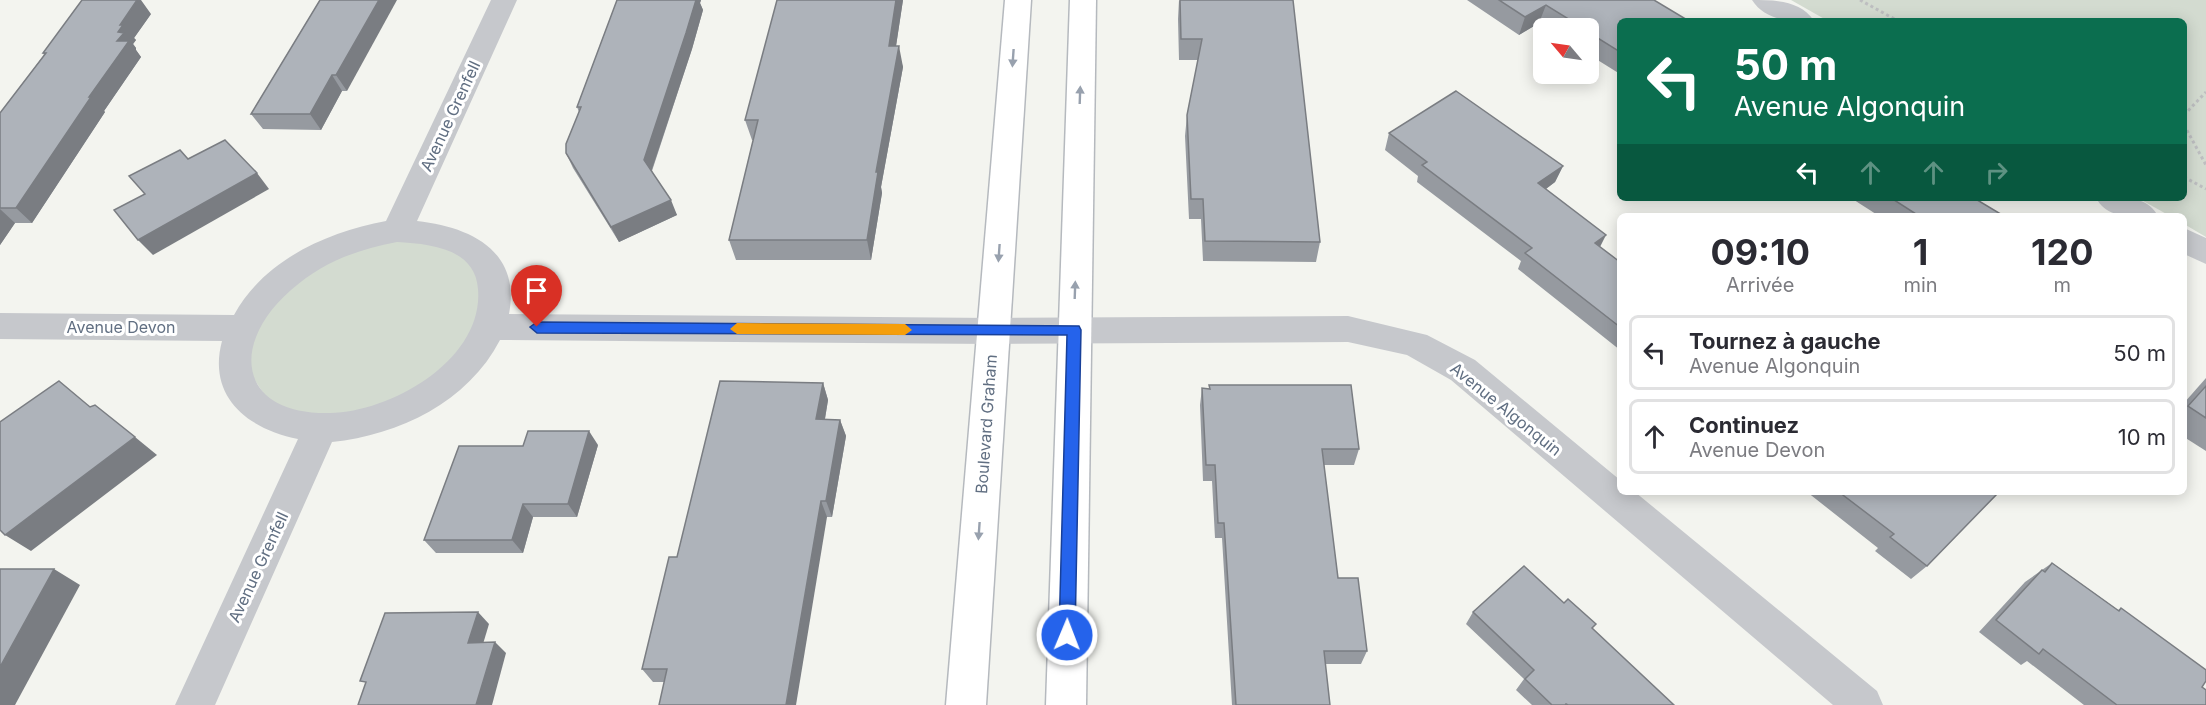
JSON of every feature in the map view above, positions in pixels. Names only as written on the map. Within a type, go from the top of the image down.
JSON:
[{"type":"street","name":"Avenue Grenfell","points":[[397,231],[504,0]]},
{"type":"street","name":"Boulevard Graham","points":[[966,705],[1018,0]]},
{"type":"street","points":[[1066,705],[1083,0]]},
{"type":"street","points":[[1765,0],[1797,18]]},
{"type":"street","points":[[2116,201],[2138,213]]},
{"type":"street","points":[[397,231],[423,231],[444,236],[465,244],[481,256],[496,286],[495,311],[489,327],[480,345],[459,370],[435,390],[381,418],[363,423],[321,428],[283,423],[254,408],[241,391],[234,371],[235,350],[243,328],[256,306],[276,284],[305,262],[338,245],[397,231]]},
{"type":"street","points":[[2187,242],[2206,252]]},
{"type":"street","name":"Avenue Devon","points":[[0,326],[243,328]]},
{"type":"street","points":[[489,327],[993,331]]},
{"type":"street","name":"Avenue Algonquin","points":[[993,331],[1348,329],[1415,344],[1463,370],[1863,705]]},
{"type":"street","name":"Avenue Grenfell","points":[[195,705],[321,428]]},
{"type":"path","points":[[1860,0],[1893,18]]},
{"type":"path","points":[[2187,112],[2206,92]]},
{"type":"path","points":[[2187,130],[2206,165]]},
{"type":"path","points":[[2187,179],[2206,189]]},
{"type":"shaded area","points":[[1791,0],[2206,0],[2206,237],[2187,226],[2187,213],[2165,213],[2143,201],[2187,201],[2187,18],[1823,18]]},
{"type":"shaded area","points":[[369,236],[465,244],[495,311],[406,407],[283,423],[235,350],[256,306]]},
{"type":"building","points":[[82,0],[137,0],[120,25],[123,25],[118,32],[124,33],[117,41],[129,41],[16,208],[0,208],[0,113],[46,53],[43,53]]},
{"type":"building","points":[[320,0],[379,0],[336,75],[332,75],[310,114],[251,114]]},
{"type":"building","points":[[617,0],[696,0],[644,160],[671,200],[611,227],[566,153],[566,144],[581,107],[577,107]]},
{"type":"building","points":[[777,0],[896,0],[889,46],[899,46],[876,172],[878,172],[867,240],[729,240],[758,120],[745,120]]},
{"type":"building","points":[[1180,0],[1293,0],[1320,242],[1205,241],[1203,199],[1191,199],[1187,115],[1202,39],[1181,39]]},
{"type":"building","points":[[1499,0],[1654,0],[1684,18],[1617,18],[1617,50],[1599,39],[1599,18],[1567,18],[1546,5],[1525,17]]},
{"type":"building","points":[[1456,91],[1563,166],[1538,183],[1606,235],[1595,243],[1617,260],[1617,325],[1525,253],[1532,248],[1422,165],[1427,162],[1389,133]]},
{"type":"building","points":[[225,140],[257,173],[138,240],[114,210],[145,194],[129,176],[180,150],[188,159]]},
{"type":"building","points":[[1896,201],[1979,201],[1999,213],[1914,213]]},
{"type":"building","points":[[59,381],[90,407],[95,405],[135,437],[5,535],[0,530],[0,422]]},
{"type":"building","points":[[720,381],[823,383],[816,419],[840,420],[826,501],[821,501],[786,705],[659,705],[667,669],[642,669],[669,557],[677,557]]},
{"type":"building","points":[[1209,385],[1351,385],[1359,449],[1322,449],[1338,578],[1358,578],[1367,651],[1324,651],[1330,705],[1236,705],[1224,523],[1218,523],[1215,465],[1206,465],[1202,388],[1210,389]]},
{"type":"building","points":[[2206,386],[2206,418],[2188,406]]},
{"type":"building","points":[[528,431],[589,431],[568,504],[523,504],[512,540],[424,540],[459,446],[523,446]]},
{"type":"building","points":[[1843,495],[1996,495],[1927,566],[1890,537],[1894,534]]},
{"type":"building","points":[[2052,563],[2119,611],[2121,608],[2206,670],[2206,681],[2202,687],[2206,690],[2206,705],[2117,705],[2043,649],[2039,654],[1996,620],[2042,570],[2045,572]]},
{"type":"building","points":[[1524,566],[1564,603],[1568,599],[1596,624],[1592,628],[1674,705],[1552,705],[1525,679],[1534,670],[1473,612]]},
{"type":"building","points":[[0,569],[54,569],[0,667]]},
{"type":"building","points":[[478,612],[468,643],[495,642],[476,705],[358,705],[366,682],[360,681],[385,613]]},
{"type":"slow traffic","points":[[737,329],[905,330]]},
{"type":"route","points":[[537,327],[1074,330],[1067,635]]}]
